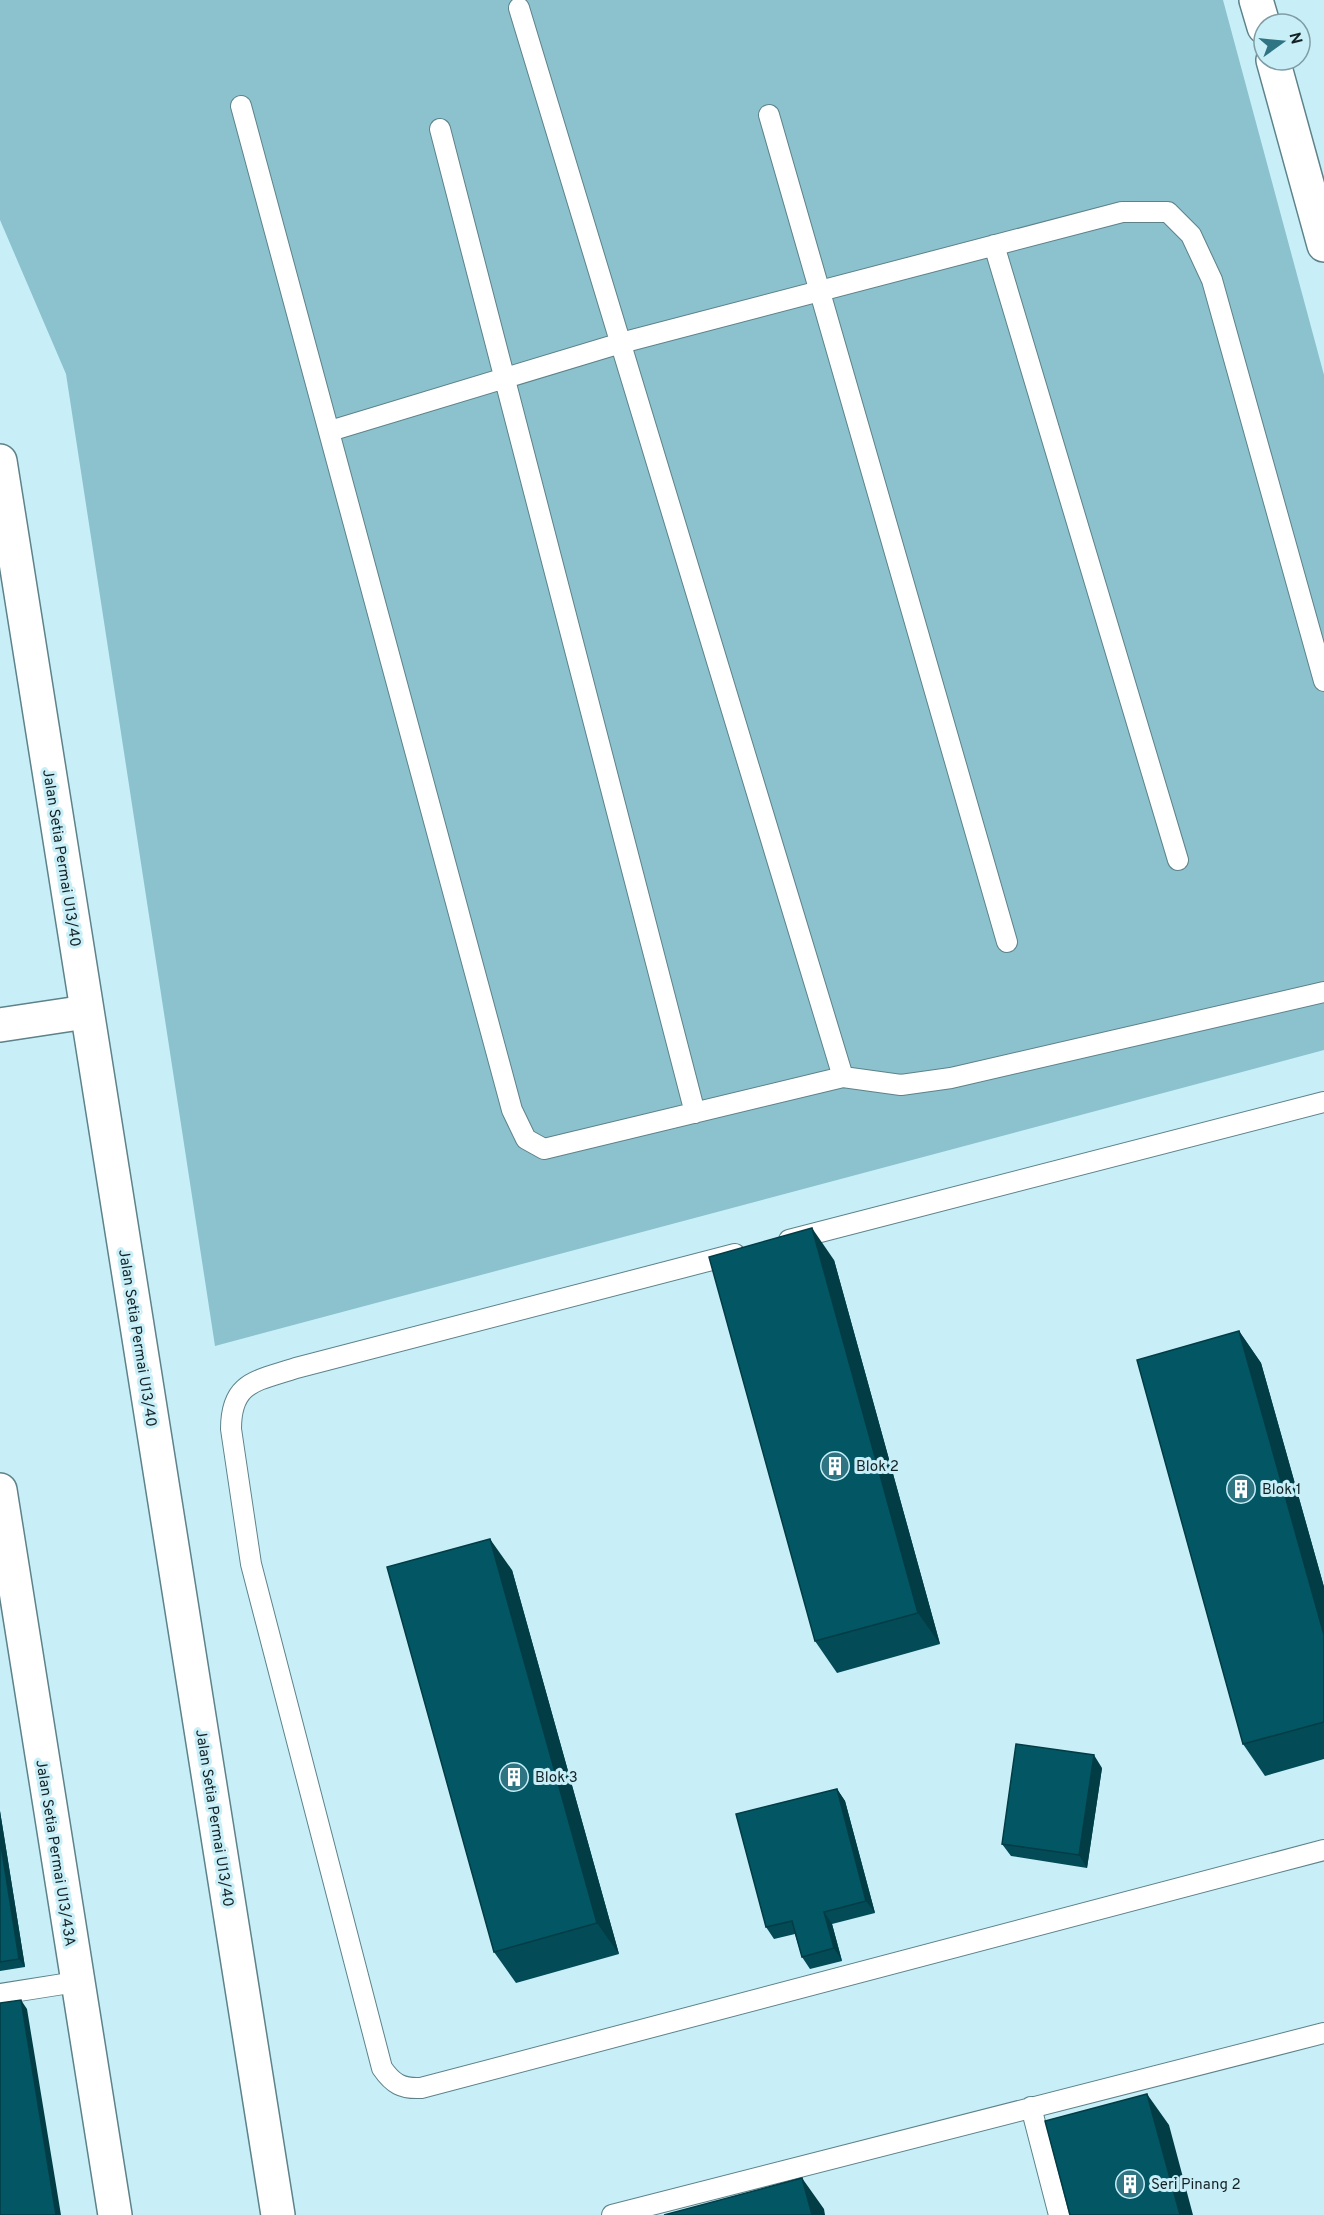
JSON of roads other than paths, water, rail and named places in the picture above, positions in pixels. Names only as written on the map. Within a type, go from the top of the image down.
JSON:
[{"type":"street","points":[[1276,72],[1324,245]]},
{"type":"street","name":"Jalan Setia Permai U13/40","points":[[0,461],[278,2215]]},
{"type":"street","points":[[0,1024],[86,1012]]},
{"type":"street","name":"Jalan Setia Permai U13/43A","points":[[0,1490],[3,1532],[115,2215]]},
{"type":"lane","points":[[519,8],[843,1077]]},
{"type":"lane","points":[[241,106],[512,1110],[526,1139],[544,1149],[843,1077],[901,1085],[951,1078],[1324,992]]},
{"type":"lane","points":[[769,115],[1007,942]]},
{"type":"lane","points":[[440,129],[695,1113]]},
{"type":"lane","points":[[330,431],[621,344],[994,245],[1122,212],[1168,212],[1191,235],[1212,280],[1324,681]]},
{"type":"lane","points":[[994,245],[1178,860]]},
{"type":"lane","points":[[1324,1102],[296,1368],[251,1383],[239,1392],[231,1408],[231,1428],[251,1564],[381,2068],[390,2079],[404,2089],[421,2088],[1324,1850]]},
{"type":"lane","points":[[0,1994],[76,1982]]},
{"type":"lane","points":[[612,2215],[1324,2033]]},
{"type":"lane","points":[[1031,2107],[1059,2215]]},
{"type":"place","name":"Blok 2","points":[[835,1466]]},
{"type":"place","name":"Blok 1","points":[[1241,1489]]},
{"type":"place","name":"Blok 3","points":[[514,1777]]},
{"type":"place","name":"Seri Pinang 2","points":[[1130,2184]]}]
